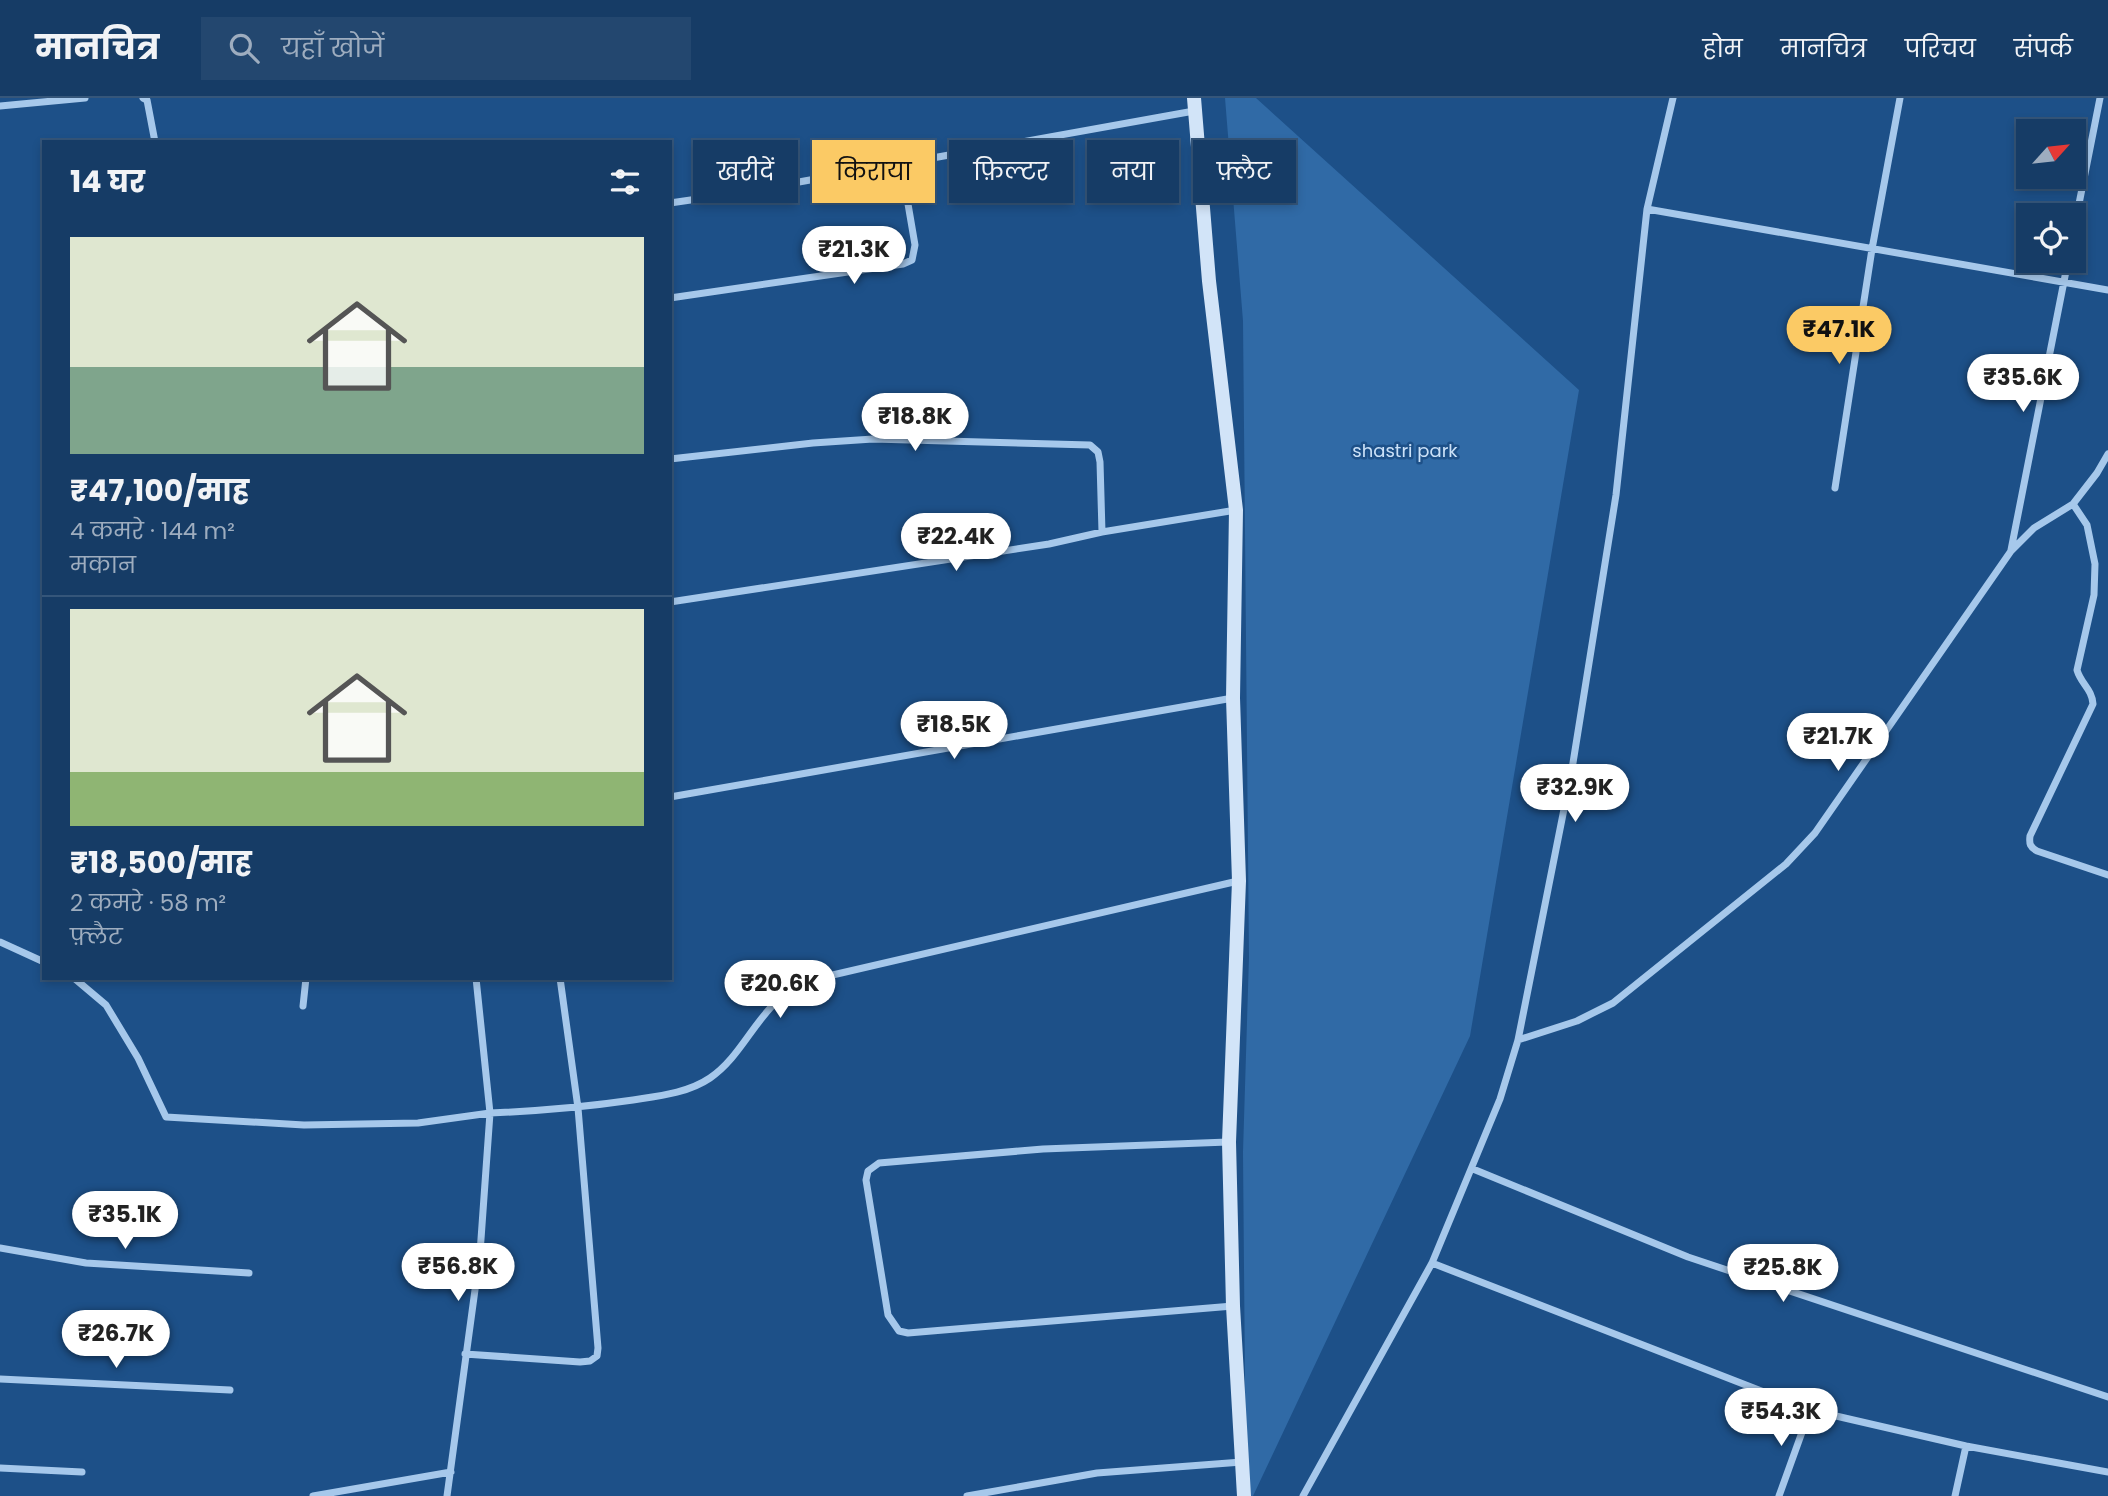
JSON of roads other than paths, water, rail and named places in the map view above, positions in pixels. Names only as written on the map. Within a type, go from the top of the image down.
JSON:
[{"type":"street","points":[[0,106],[85,98]]},
{"type":"street","points":[[143,98],[147,100],[150,110],[155,140]]},
{"type":"street","points":[[1303,1496],[1432,1263],[1500,1099],[1518,1040],[1572,769],[1614,509],[1647,209],[1673,98]]},
{"type":"street","points":[[1835,488],[1872,249],[1900,98]]},
{"type":"street","points":[[2079,203],[2099,98]]},
{"type":"street","points":[[935,156],[1194,104],[1209,281],[1236,509],[1233,698],[1239,881],[1229,1142],[1233,1306],[1244,1496]]},
{"type":"street","points":[[672,203],[812,179]]},
{"type":"street","points":[[672,298],[903,264],[912,260],[915,244],[908,203]]},
{"type":"street","points":[[1647,209],[2108,290]]},
{"type":"street","points":[[2011,551],[2065,273]]},
{"type":"street","points":[[672,459],[873,439],[1090,445],[1098,452],[1100,461],[1102,532]]},
{"type":"street","points":[[1518,1040],[1577,1021],[1613,1003],[1786,864],[1815,832],[2011,551],[2034,528],[2073,503],[2108,454]]},
{"type":"street","points":[[2073,503],[2087,525],[2095,564],[2094,595],[2077,670],[2080,681],[2093,696],[2093,704],[2029,842],[2037,851],[2108,875]]},
{"type":"street","points":[[672,602],[1036,546],[1236,509]]},
{"type":"street","points":[[672,797],[1233,698]]},
{"type":"street","points":[[76,980],[106,1005],[138,1058],[166,1117],[304,1125],[418,1124],[490,1113],[578,1108],[666,1095],[688,1089],[709,1079],[726,1065],[777,1001],[803,985],[824,977],[1239,881]]},
{"type":"street","points":[[0,942],[42,961]]},
{"type":"street","points":[[303,1006],[306,980]]},
{"type":"street","points":[[447,1496],[481,1254],[490,1113],[476,980]]},
{"type":"street","points":[[466,1354],[580,1362],[590,1361],[597,1356],[578,1108],[560,980]]},
{"type":"street","points":[[1229,1142],[1043,1149],[879,1163],[868,1171],[866,1180],[888,1315],[899,1331],[908,1333],[1233,1306]]},
{"type":"street","points":[[1473,1169],[1688,1257],[2108,1397]]},
{"type":"street","points":[[0,1248],[86,1263],[249,1273]]},
{"type":"street","points":[[1432,1263],[1810,1410],[1966,1446],[2108,1472]]},
{"type":"street","points":[[0,1379],[230,1390]]},
{"type":"street","points":[[1779,1496],[1810,1410]]},
{"type":"street","points":[[1955,1496],[1966,1446]]},
{"type":"street","points":[[967,1496],[1097,1473],[1242,1462]]},
{"type":"street","points":[[0,1468],[82,1472]]},
{"type":"street","points":[[313,1496],[451,1472]]},
{"type":"park label","name":"shastri park","points":[[1405,450]]}]
